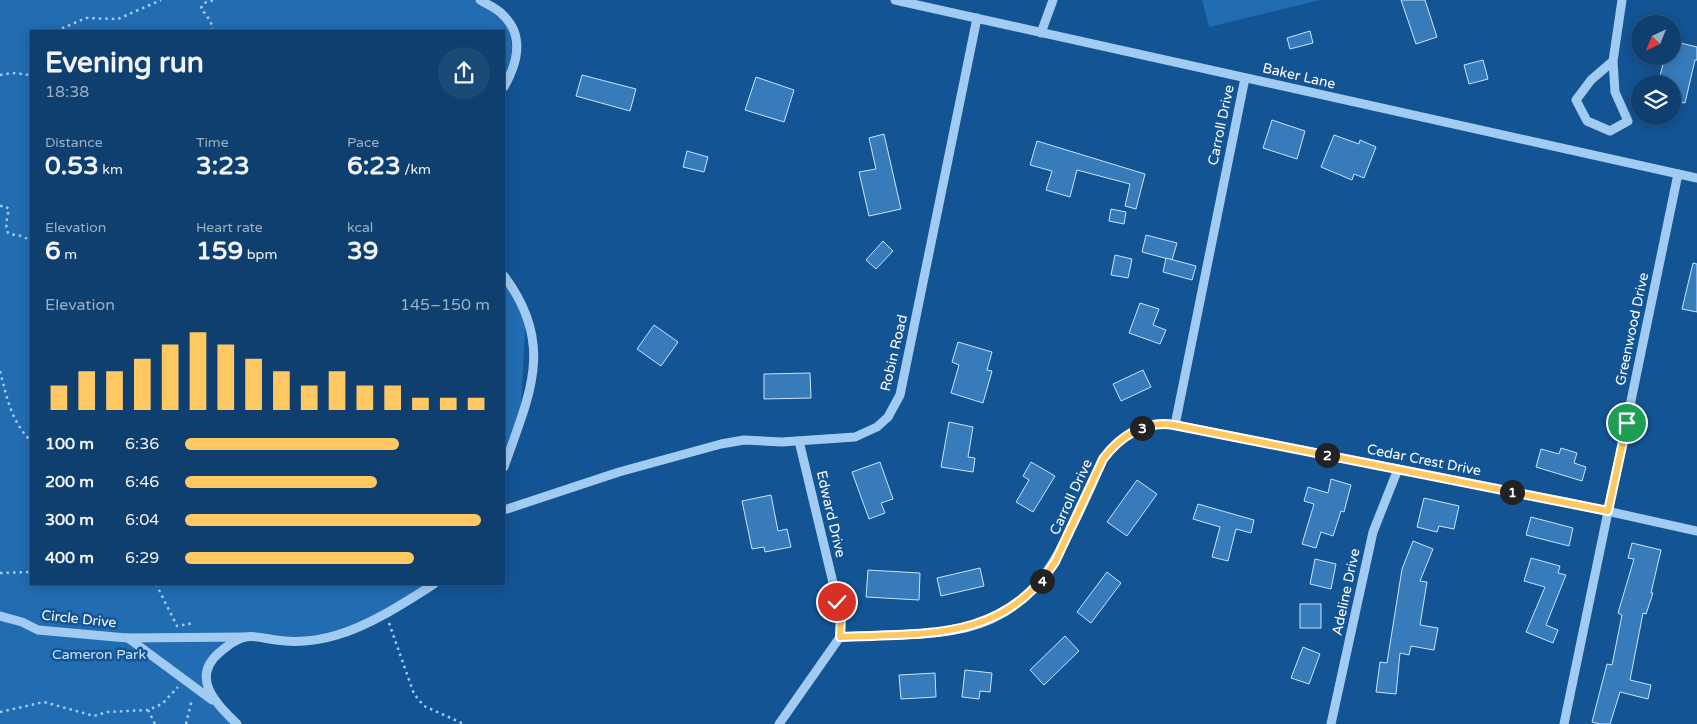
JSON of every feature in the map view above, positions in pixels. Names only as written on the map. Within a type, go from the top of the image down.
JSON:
[{"type":"street","points":[[480,0],[503,14],[510,22],[517,40],[517,58],[514,70],[505,85]]},
{"type":"street","name":"Baker Lane","points":[[895,0],[1697,178]]},
{"type":"street","points":[[1042,33],[1053,0]]},
{"type":"street","points":[[1613,61],[1591,80],[1576,100],[1588,121],[1610,131],[1628,121],[1615,92],[1613,61],[1622,0]]},
{"type":"street","name":"Robin Road","points":[[505,510],[619,472],[721,444],[744,440],[849,438],[867,433],[888,417],[900,395],[977,18]]},
{"type":"street","name":"Carroll Drive","points":[[840,637],[966,628],[986,622],[1017,604],[1038,585],[1055,562],[1103,459],[1112,448],[1134,431],[1150,425],[1174,425],[1246,78]]},
{"type":"street","name":"Greenwood Drive","points":[[1564,724],[1678,174]]},
{"type":"street","points":[[505,277],[515,291],[526,315],[532,336],[534,367],[528,403],[505,464]]},
{"type":"street","name":"Cedar Crest Drive","points":[[1174,425],[1608,511],[1697,531]]},
{"type":"street","name":"Edward Drive","points":[[799,440],[841,616],[840,637]]},
{"type":"street","name":"Adeline Drive","points":[[1331,724],[1373,532],[1398,470]]},
{"type":"street","name":"Circle Drive","points":[[0,616],[22,622],[38,630],[128,638],[246,636],[285,641],[317,640],[361,626],[432,585]]},
{"type":"street","points":[[213,701],[206,681],[211,660],[227,646],[246,636]]},
{"type":"street","points":[[779,724],[840,637]]},
{"type":"street","name":"Circle Drive","points":[[128,638],[213,701],[237,724]]},
{"type":"path","points":[[58,30],[86,18],[118,19],[161,0]]},
{"type":"path","points":[[212,30],[211,22],[201,8],[204,3],[214,0]]},
{"type":"path","points":[[0,75],[12,73],[30,75]]},
{"type":"path","points":[[0,206],[5,206],[8,209],[4,226],[6,233],[27,237],[30,241]]},
{"type":"path","points":[[0,371],[13,418],[30,440]]},
{"type":"path","points":[[0,573],[30,572]]},
{"type":"path","points":[[156,585],[177,626],[194,623]]},
{"type":"path","points":[[386,612],[414,694],[424,706],[464,724]]},
{"type":"path","points":[[0,712],[44,702],[94,716],[107,712],[148,710],[162,704],[178,687],[182,678]]},
{"type":"path","points":[[186,724],[195,687]]},
{"type":"path","points":[[148,710],[155,724]]},
{"type":"green space","name":"Cameron Park","points":[[0,0],[474,0],[510,22],[513,70],[505,85],[505,30],[30,30],[30,585],[429,585],[361,626],[302,641],[246,637],[211,660],[206,681],[237,724],[0,724]]},
{"type":"green space","points":[[1202,0],[1320,0],[1209,27]]},
{"type":"green space","points":[[505,283],[526,315],[520,421],[505,464]]},
{"type":"building","points":[[1401,0],[1425,0],[1437,37],[1416,44]]},
{"type":"building","points":[[1310,31],[1313,43],[1290,49],[1287,38]]},
{"type":"building","points":[[1681,43],[1697,47],[1697,60],[1695,60],[1685,103],[1681,102],[1681,75],[1660,75],[1663,65],[1681,65]]},
{"type":"building","points":[[1483,60],[1488,79],[1469,84],[1464,65]]},
{"type":"building","points":[[582,75],[636,89],[630,111],[576,96]]},
{"type":"building","points":[[756,77],[794,90],[784,122],[745,110]]},
{"type":"building","points":[[1272,120],[1305,131],[1297,159],[1263,148]]},
{"type":"building","points":[[884,134],[901,209],[869,216],[859,172],[876,169],[869,138]]},
{"type":"building","points":[[1334,135],[1359,144],[1360,140],[1376,147],[1364,178],[1354,174],[1352,180],[1321,167]]},
{"type":"building","points":[[1037,141],[1145,174],[1136,209],[1125,206],[1130,184],[1077,170],[1070,197],[1046,190],[1052,171],[1030,165]]},
{"type":"building","points":[[687,151],[708,157],[704,172],[683,167]]},
{"type":"building","points":[[1111,209],[1126,212],[1124,224],[1109,221]]},
{"type":"building","points":[[1146,235],[1177,243],[1172,260],[1142,252]]},
{"type":"building","points":[[883,241],[893,251],[876,269],[866,260]]},
{"type":"building","points":[[1115,255],[1132,259],[1128,278],[1111,275]]},
{"type":"building","points":[[1166,258],[1196,266],[1192,280],[1163,272]]},
{"type":"building","points":[[1693,263],[1697,264],[1697,312],[1682,309]]},
{"type":"building","points":[[1140,303],[1159,309],[1153,325],[1166,330],[1160,344],[1129,333]]},
{"type":"building","points":[[654,325],[678,342],[661,366],[637,349]]},
{"type":"building","points":[[958,342],[992,352],[987,370],[992,371],[983,403],[951,393],[959,365],[952,362]]},
{"type":"building","points":[[1143,370],[1151,387],[1121,401],[1113,384]]},
{"type":"building","points":[[810,373],[811,398],[764,399],[764,374]]},
{"type":"building","points":[[949,422],[973,427],[968,457],[975,458],[973,472],[941,467]]},
{"type":"building","points":[[1561,448],[1577,453],[1574,463],[1586,467],[1582,481],[1536,467],[1541,449],[1559,454]]},
{"type":"building","points":[[880,462],[893,499],[881,503],[885,513],[869,519],[852,472]]},
{"type":"building","points":[[1031,462],[1055,476],[1033,512],[1016,502],[1029,480],[1023,476]]},
{"type":"building","points":[[1331,479],[1351,485],[1344,512],[1341,511],[1333,536],[1321,532],[1316,548],[1302,544],[1314,504],[1304,501],[1308,487],[1328,493]]},
{"type":"building","points":[[1137,480],[1157,494],[1127,536],[1107,522]]},
{"type":"building","points":[[771,495],[778,531],[787,529],[791,547],[765,552],[764,547],[752,549],[742,501]]},
{"type":"building","points":[[1424,498],[1459,506],[1454,529],[1439,526],[1437,532],[1417,527]]},
{"type":"building","points":[[1198,504],[1254,520],[1251,533],[1236,529],[1228,561],[1212,557],[1220,527],[1193,519]]},
{"type":"building","points":[[1531,517],[1573,528],[1569,546],[1526,535]]},
{"type":"building","points":[[1413,541],[1433,549],[1420,581],[1427,582],[1420,625],[1438,628],[1434,650],[1411,646],[1409,655],[1400,653],[1396,694],[1376,692],[1380,662],[1387,663],[1402,569]]},
{"type":"building","points":[[1632,543],[1661,550],[1651,593],[1653,593],[1646,614],[1643,613],[1630,680],[1651,685],[1648,699],[1620,692],[1610,724],[1600,724],[1592,722],[1607,664],[1612,665],[1622,615],[1618,613],[1634,559],[1628,558]]},
{"type":"building","points":[[1531,558],[1560,566],[1558,573],[1566,575],[1546,625],[1558,630],[1553,643],[1526,632],[1545,587],[1524,581]]},
{"type":"building","points":[[1315,559],[1336,564],[1331,589],[1310,584]]},
{"type":"building","points":[[980,568],[984,586],[941,596],[937,578]]},
{"type":"building","points":[[868,570],[920,573],[919,600],[866,597]]},
{"type":"building","points":[[1107,572],[1121,583],[1091,623],[1077,612]]},
{"type":"building","points":[[1300,604],[1321,604],[1321,628],[1300,628]]},
{"type":"building","points":[[1065,636],[1079,651],[1044,685],[1030,670]]},
{"type":"building","points":[[1303,647],[1320,654],[1309,684],[1291,678]]},
{"type":"building","points":[[965,670],[992,673],[990,692],[980,691],[979,699],[962,697]]},
{"type":"building","points":[[935,673],[936,697],[901,699],[899,675]]},
{"type":"route","points":[[837,602],[841,616],[840,637],[966,628],[986,622],[1002,614],[1032,592],[1055,562],[1096,478],[1103,459],[1124,437],[1150,425],[1174,425],[1608,511],[1627,423]]}]
